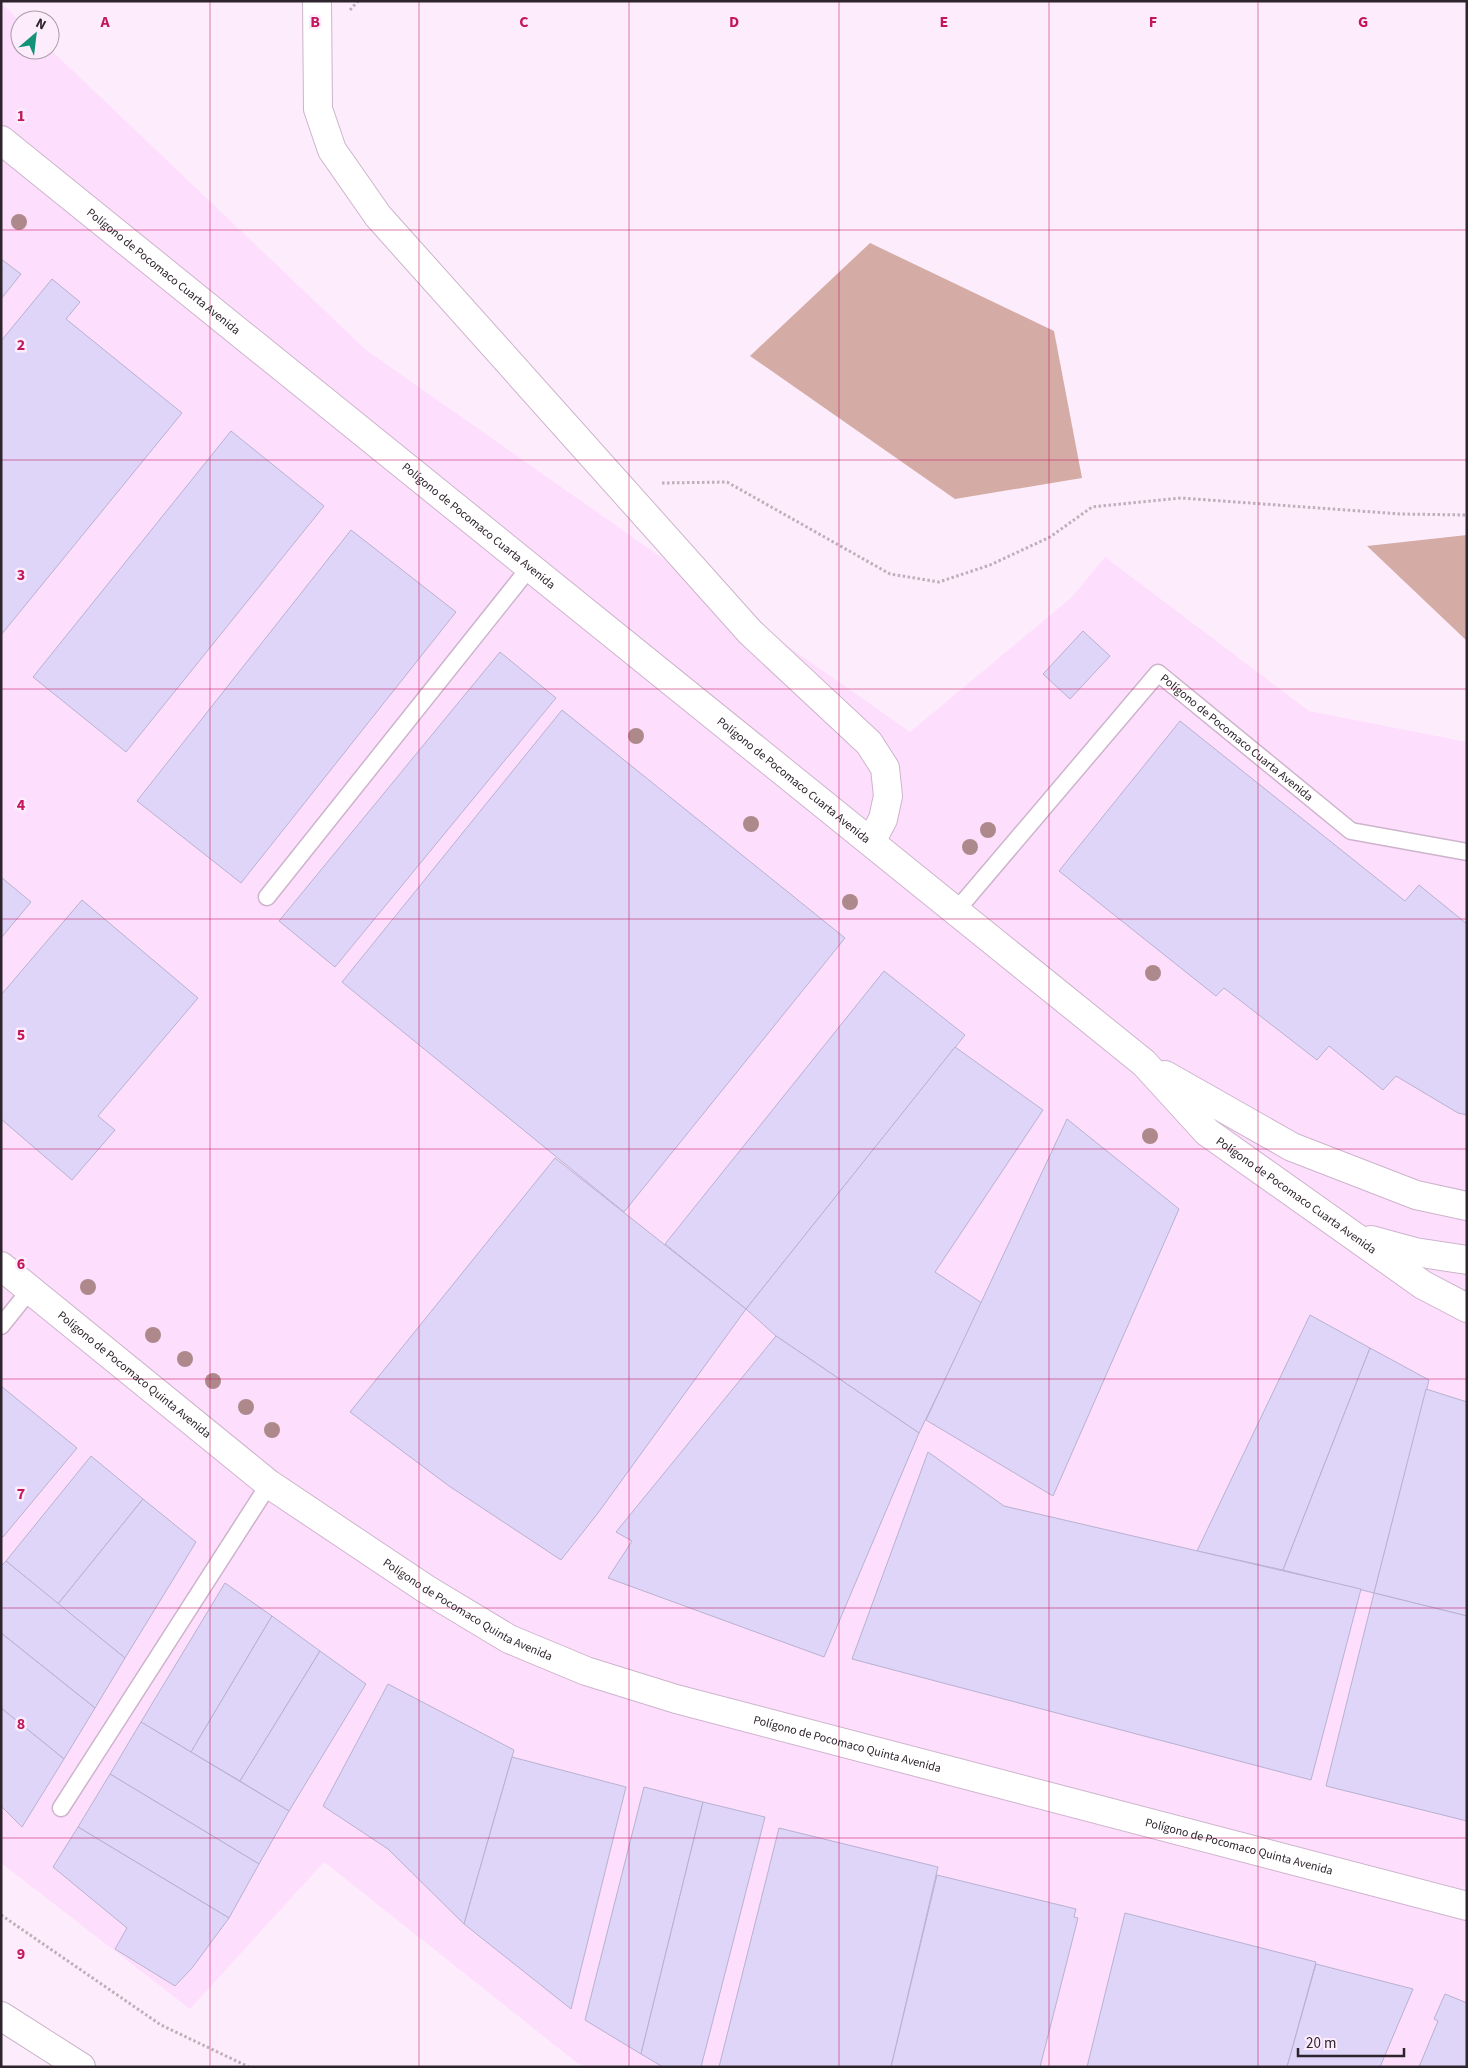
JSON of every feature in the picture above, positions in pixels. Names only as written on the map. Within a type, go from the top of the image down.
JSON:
[{"type":"street","points":[[317,1],[318,109],[332,150],[378,216],[750,632],[869,743],[885,768],[888,796],[884,819],[871,842]]},
{"type":"street","name":"Polígono de Pocomaco Cuarta Avenida","points":[[1,140],[1144,1063],[1207,1132],[1423,1285],[1467,1308]]},
{"type":"street","name":"Polígono de Pocomaco Cuarta Avenida","points":[[1144,1063],[1292,1147],[1416,1195],[1467,1206]]},
{"type":"street","points":[[1353,1236],[1415,1252],[1467,1260]]},
{"type":"street","name":"Polígono de Pocomaco Quinta Avenida","points":[[1,1266],[269,1484],[426,1589],[509,1639],[586,1671],[676,1699],[1467,1906]]},
{"type":"street","points":[[1,2016],[81,2067]]},
{"type":"lane","points":[[267,898],[530,567]]},
{"type":"lane","name":"Polígono de Pocomaco Cuarta Avenida","points":[[956,911],[1158,673],[1351,831],[1467,852]]},
{"type":"lane","points":[[1,1326],[30,1290]]},
{"type":"lane","points":[[61,1808],[269,1484]]},
{"type":"path","points":[[628,494],[654,483],[727,482],[890,574],[939,582],[990,565],[1050,537],[1092,507],[1180,498],[1401,514],[1467,515]]},
{"type":"path","points":[[1,1914],[161,2025],[249,2067]]},
{"type":"shaded area","points":[[1,3],[10,12],[10,60],[60,59],[366,350],[910,732],[1072,597],[1105,557],[1309,711],[1467,742],[1467,2067],[587,2067],[576,2062],[324,1862],[190,2009],[1,1863]]},
{"type":"shaded area","points":[[870,243],[1054,331],[1082,478],[955,499],[750,356]]},
{"type":"shaded area","points":[[1467,535],[1467,641],[1367,546]]},
{"type":"building","points":[[1,259],[21,274],[1,299]]},
{"type":"building","points":[[52,279],[80,302],[66,319],[182,413],[1,635],[1,341]]},
{"type":"building","points":[[231,431],[324,506],[126,752],[33,677]]},
{"type":"building","points":[[351,530],[456,612],[241,883],[137,801]]},
{"type":"building","points":[[1083,631],[1110,656],[1070,699],[1043,674]]},
{"type":"building","points":[[500,652],[556,698],[335,967],[279,921]]},
{"type":"building","points":[[562,710],[845,938],[624,1212],[342,982]]},
{"type":"building","points":[[1180,721],[1405,901],[1419,885],[1467,924],[1467,1115],[1458,1113],[1396,1076],[1383,1090],[1329,1046],[1317,1060],[1224,988],[1216,996],[1059,871]]},
{"type":"building","points":[[1,877],[31,902],[1,938]]},
{"type":"building","points":[[82,900],[198,998],[98,1116],[115,1130],[72,1180],[1,1119],[1,995]]},
{"type":"building","points":[[884,971],[965,1035],[746,1309],[665,1244]]},
{"type":"building","points":[[955,1047],[1043,1110],[935,1272],[982,1303],[919,1433],[776,1336],[746,1309]]},
{"type":"building","points":[[1067,1119],[1179,1209],[1053,1496],[926,1420]]},
{"type":"building","points":[[555,1158],[746,1309],[598,1513],[561,1560],[449,1486],[350,1412]]},
{"type":"building","points":[[1310,1315],[1370,1348],[1283,1570],[1197,1551]]},
{"type":"building","points":[[776,1336],[919,1433],[824,1657],[608,1578],[632,1541],[616,1532]]},
{"type":"building","points":[[1370,1348],[1429,1380],[1374,1593],[1283,1570]]},
{"type":"building","points":[[1,1386],[77,1448],[3,1537],[1,1535]]},
{"type":"building","points":[[1426,1389],[1467,1402],[1467,1616],[1374,1593]]},
{"type":"building","points":[[928,1452],[1004,1506],[1361,1589],[1311,1780],[852,1659]]},
{"type":"building","points":[[91,1456],[143,1499],[58,1604],[6,1561]]},
{"type":"building","points":[[143,1499],[196,1542],[125,1658],[58,1604]]},
{"type":"building","points":[[6,1561],[125,1658],[95,1708],[1,1633],[1,1566]]},
{"type":"building","points":[[225,1583],[272,1616],[191,1752],[141,1722]]},
{"type":"building","points":[[1374,1593],[1467,1616],[1467,1821],[1326,1786]]},
{"type":"building","points":[[272,1616],[320,1651],[240,1781],[191,1752]]},
{"type":"building","points":[[1,1633],[95,1708],[64,1759],[1,1708]]},
{"type":"building","points":[[320,1651],[366,1684],[289,1811],[240,1781]]},
{"type":"building","points":[[388,1684],[514,1750],[464,1924],[388,1849],[323,1806]]},
{"type":"building","points":[[1,1708],[64,1759],[22,1827],[1,1806]]},
{"type":"building","points":[[141,1722],[289,1811],[259,1864],[110,1774]]},
{"type":"building","points":[[512,1757],[626,1787],[571,2009],[464,1924]]},
{"type":"building","points":[[110,1774],[259,1864],[229,1918],[78,1827]]},
{"type":"building","points":[[644,1787],[703,1802],[641,2054],[585,2020]]},
{"type":"building","points":[[703,1802],[765,1817],[701,2067],[663,2067],[641,2054]]},
{"type":"building","points":[[78,1827],[229,1918],[192,1968],[175,1986],[115,1949],[127,1928],[53,1867]]},
{"type":"building","points":[[779,1828],[938,1867],[891,2067],[719,2067]]},
{"type":"building","points":[[937,1875],[1076,1909],[1074,1917],[1078,1918],[1040,2067],[891,2067]]},
{"type":"building","points":[[1125,1913],[1316,1962],[1287,2067],[1087,2067]]},
{"type":"building","points":[[1316,1964],[1413,1989],[1380,2067],[1287,2067]]},
{"type":"building","points":[[1445,1994],[1467,2003],[1467,2067],[1419,2067],[1438,2021],[1434,2019]]}]
